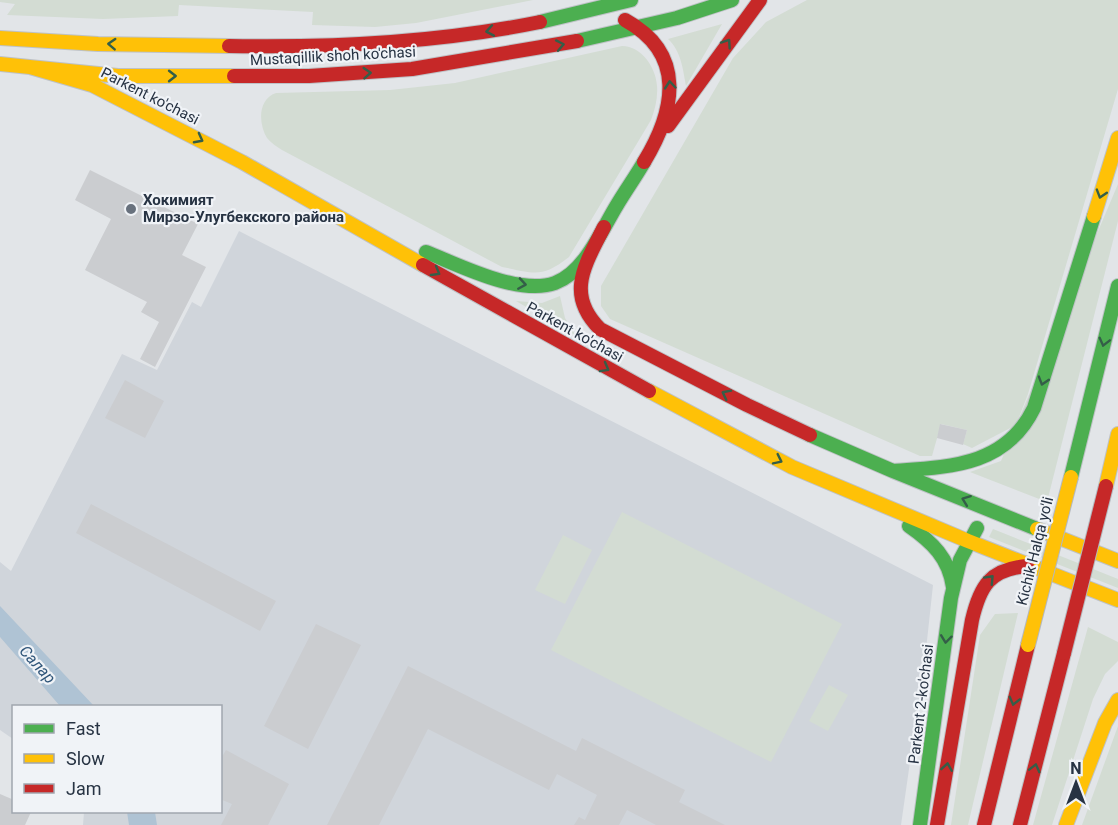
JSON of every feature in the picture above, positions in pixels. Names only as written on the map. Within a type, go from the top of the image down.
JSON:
[{"type":"main road","name":"Mustaqillik shoh ko'chasi","points":[[0,38],[122,45],[355,46],[472,34],[589,12],[631,0]]},
{"type":"main road","name":"Mustaqillik shoh ko'chasi","points":[[0,64],[118,76],[242,77],[412,69],[489,57],[639,28],[732,0]]},
{"type":"main road","points":[[656,141],[760,0]]},
{"type":"main road","points":[[348,222],[498,279],[535,286],[552,284],[570,274],[604,227],[656,141],[669,109],[671,80],[661,55],[639,28],[615,17],[589,12]]},
{"type":"main road","name":"Parkent ko'chasi","points":[[30,67],[92,85],[125,100],[242,162],[590,360],[792,467],[968,542],[1118,600]]},
{"type":"main road","points":[[893,471],[945,467],[986,455],[1004,446],[1025,425],[1034,408],[1118,138]]},
{"type":"main road","name":"Parkent ko'chasi","points":[[604,227],[585,267],[579,294],[584,314],[606,333],[756,409],[893,471],[1118,561]]},
{"type":"main road","name":"Kichik Halqa yo'li","points":[[984,825],[1118,285]]},
{"type":"main road","points":[[1020,825],[1118,434]]},
{"type":"main road","name":"Parkent 2-ko'chasi","points":[[878,504],[913,529],[943,555],[951,569],[953,587]]},
{"type":"main road","name":"Parkent 2-ko'chasi","points":[[920,825],[953,587],[968,542],[982,522],[993,517],[1006,516]]},
{"type":"main road","points":[[937,825],[972,621],[980,594],[988,580],[1000,570],[1027,566]]},
{"type":"main road","points":[[1066,825],[1105,723],[1118,700]]},
{"type":"shaded area","points":[[0,0],[533,0],[416,23],[375,27],[312,25],[313,12],[179,5],[178,16],[103,19],[7,15],[15,4],[0,2]]},
{"type":"shaded area","points":[[807,0],[1118,0],[1118,89],[1028,394],[1016,425],[972,448],[963,444],[967,430],[941,424],[932,456],[920,456],[610,319],[601,306],[601,286],[733,58],[766,22]]},
{"type":"shaded area","points":[[722,24],[686,86],[679,55],[668,39]]},
{"type":"shaded area","points":[[622,46],[642,54],[654,72],[657,95],[651,120],[569,257],[544,271],[530,272],[502,267],[282,150],[267,138],[262,125],[263,106],[270,96],[276,93],[390,90],[455,83]]},
{"type":"shaded area","points":[[1118,184],[1118,221],[1047,502],[970,472],[1001,461]]},
{"type":"shaded area","points":[[239,231],[933,585],[901,825],[83,825],[84,813],[222,813],[222,705],[12,705],[12,738],[0,730],[0,562],[11,571],[122,354],[157,370],[192,302],[201,307]]},
{"type":"shaded area","points":[[560,296],[565,318],[576,336],[516,301],[542,303]]},
{"type":"shaded area","points":[[622,512],[842,624],[771,762],[551,650]]},
{"type":"shaded area","points":[[993,529],[1118,579],[1118,588],[989,537]]},
{"type":"shaded area","points":[[563,535],[592,550],[565,604],[535,590]]},
{"type":"shaded area","points":[[1018,613],[968,825],[951,825],[980,635],[995,614]]},
{"type":"shaded area","points":[[1088,627],[1118,642],[1118,661],[1105,674],[1093,699],[1052,825],[1033,825]]},
{"type":"shaded area","points":[[829,685],[848,695],[828,731],[809,721]]},
{"type":"shaded area","points":[[1118,726],[1118,825],[1082,825]]},
{"type":"water","name":"Салар","points":[[0,606],[93,705],[59,705],[0,637]]},
{"type":"water","points":[[127,813],[155,813],[157,825],[129,825]]},
{"type":"building","points":[[90,170],[198,224],[182,255],[206,267],[155,367],[140,359],[159,322],[141,312],[147,302],[85,270],[111,219],[75,200]]},
{"type":"building","points":[[125,380],[164,401],[145,438],[105,418]]},
{"type":"building","points":[[940,424],[967,430],[963,445],[937,438]]},
{"type":"building","points":[[91,504],[276,601],[260,631],[76,533]]},
{"type":"building","points":[[316,624],[361,645],[308,749],[264,726]]},
{"type":"building","points":[[408,666],[576,751],[582,738],[685,790],[679,802],[725,825],[656,825],[627,810],[619,825],[574,825],[579,817],[585,820],[597,795],[557,774],[549,790],[428,729],[379,825],[327,825]]},
{"type":"building","points":[[226,750],[289,784],[268,825],[221,825],[232,804],[222,800],[222,757]]},
{"type":"building","points":[[0,794],[12,799],[12,813],[31,813],[25,825],[0,825]]},
{"type":"traffic: fast","points":[[540,22],[631,0]]},
{"type":"traffic: fast","points":[[577,41],[677,18],[732,0]]},
{"type":"traffic: fast","points":[[426,252],[472,271],[507,282],[540,286],[555,283],[566,278],[584,260],[644,162]]},
{"type":"traffic: fast","points":[[893,471],[935,468],[974,460],[1008,442],[1022,427],[1034,408],[1094,216]]},
{"type":"traffic: fast","points":[[1071,477],[1118,286]]},
{"type":"traffic: fast","points":[[810,435],[1037,529]]},
{"type":"traffic: fast","points":[[909,526],[938,552],[948,567],[953,587]]},
{"type":"traffic: fast","points":[[920,825],[951,598],[960,560],[977,528]]},
{"type":"traffic: slow","points":[[0,38],[98,44],[229,46]]},
{"type":"traffic: slow","points":[[0,64],[118,76],[234,76]]},
{"type":"traffic: slow","points":[[30,67],[92,85],[242,162],[423,265]]},
{"type":"traffic: slow","points":[[1094,216],[1118,138]]},
{"type":"traffic: slow","points":[[649,391],[792,467],[968,541],[1118,600]]},
{"type":"traffic: slow","points":[[1106,486],[1118,434]]},
{"type":"traffic: slow","points":[[1028,645],[1071,477]]},
{"type":"traffic: slow","points":[[1037,529],[1118,561]]},
{"type":"traffic: slow","points":[[1066,825],[1105,723],[1118,700]]},
{"type":"traffic: jam","points":[[668,126],[760,0]]},
{"type":"traffic: jam","points":[[625,20],[645,34],[658,49],[666,66],[669,85],[668,104],[663,123],[644,162]]},
{"type":"traffic: jam","points":[[229,46],[385,43],[463,35],[540,22]]},
{"type":"traffic: jam","points":[[234,76],[309,76],[412,69],[577,41]]},
{"type":"traffic: jam","points":[[604,227],[585,267],[581,291],[583,304],[600,329],[810,435]]},
{"type":"traffic: jam","points":[[423,265],[649,391]]},
{"type":"traffic: jam","points":[[1064,653],[1106,486]]},
{"type":"traffic: jam","points":[[937,825],[975,608],[983,589],[995,575],[1027,566]]},
{"type":"traffic: jam","points":[[984,825],[1028,645]]},
{"type":"traffic: jam","points":[[1020,825],[1064,653]]},
{"type":"place","name":"Хокимият Мирзо-Улугбекского района","points":[[131,209]]}]
